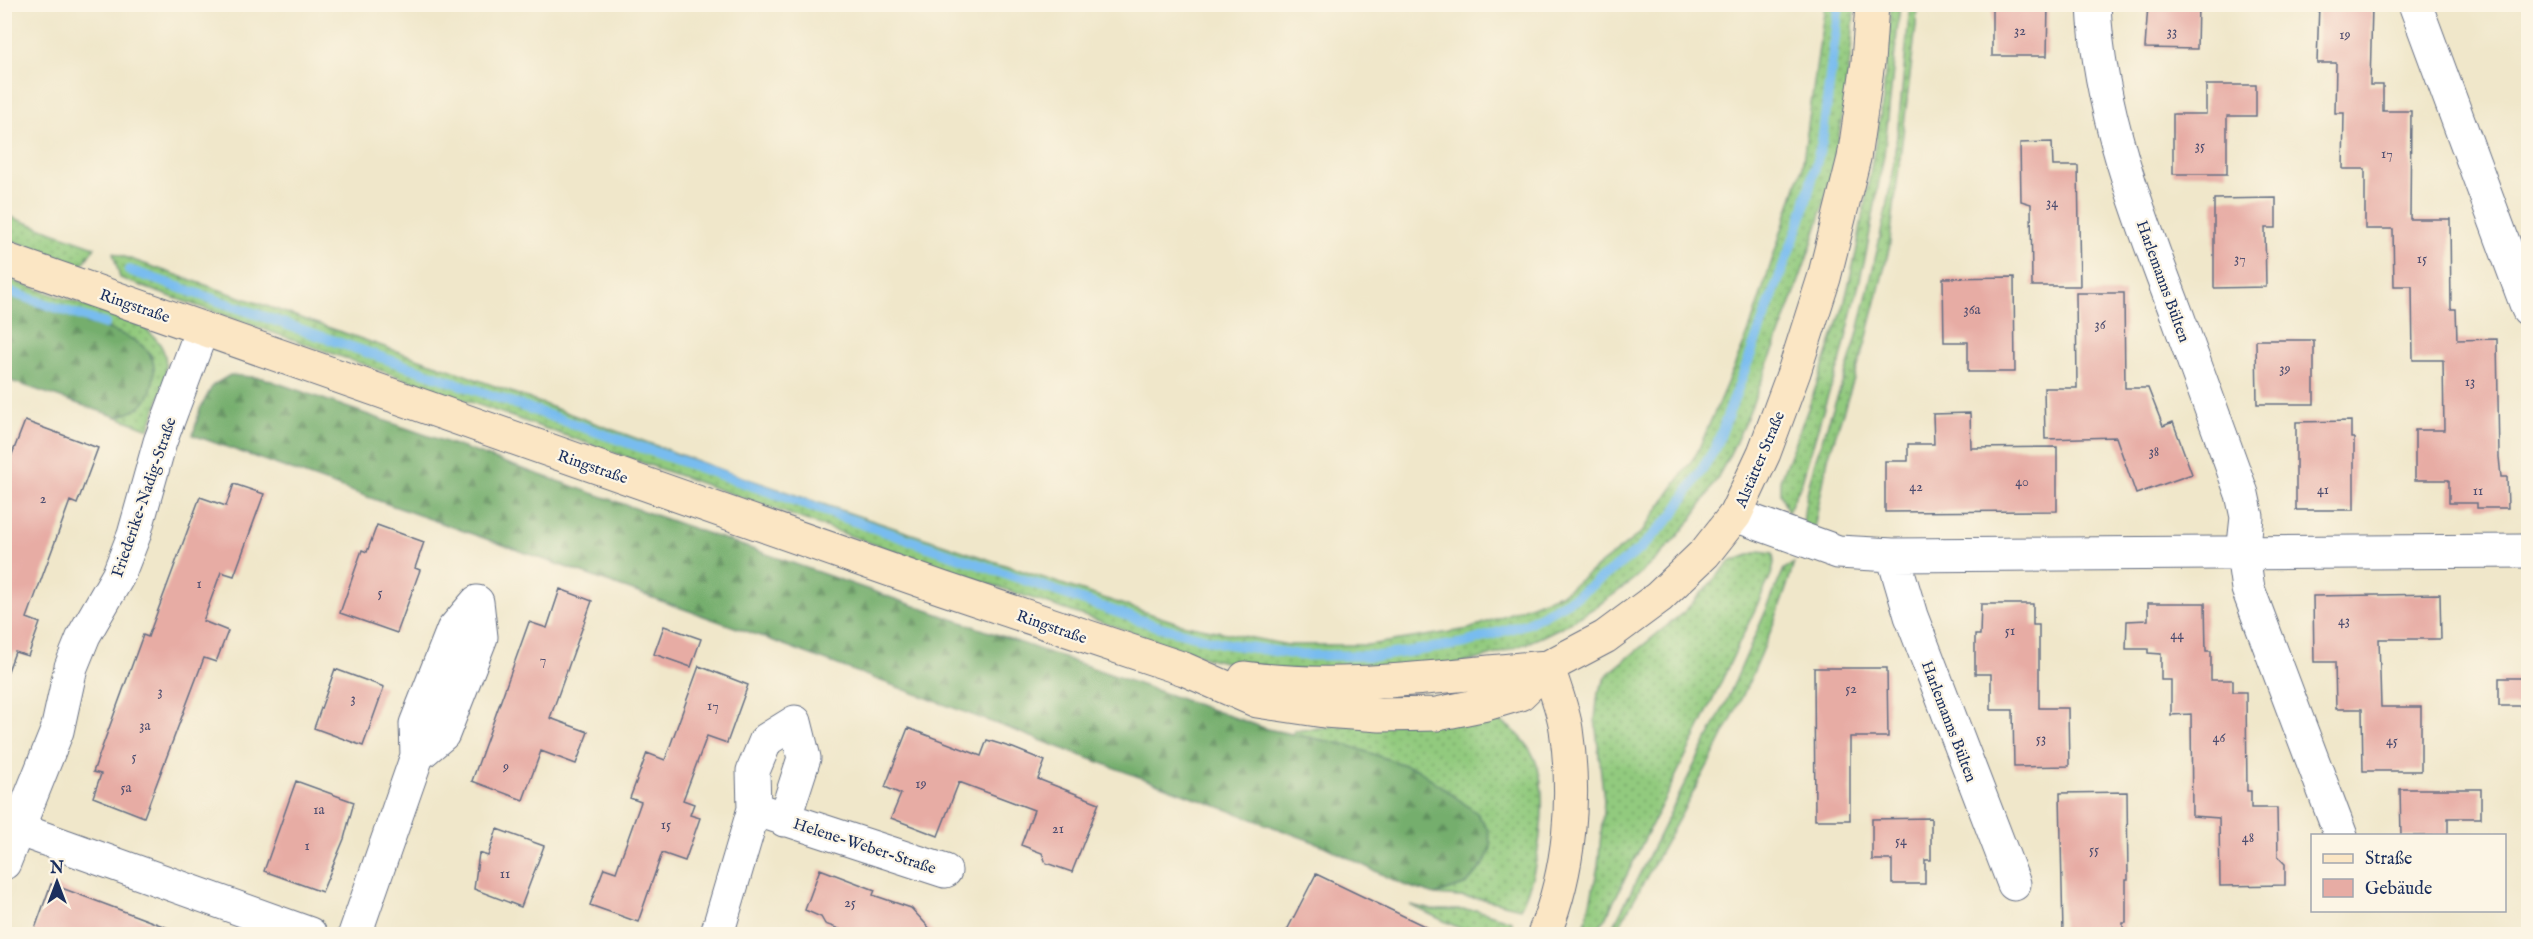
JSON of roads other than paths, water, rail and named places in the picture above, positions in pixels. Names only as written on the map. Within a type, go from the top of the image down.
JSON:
[{"type":"main road","name":"Alstätter Straße","points":[[1548,667],[1605,637],[1659,597],[1705,553],[1735,515],[1772,433],[1824,278],[1854,158],[1868,62],[1872,4]]},
{"type":"main road","name":"Ringstraße","points":[[4,259],[931,584],[1184,669],[1259,680],[1325,685],[1405,681],[1463,673],[1548,667]]},
{"type":"main road","points":[[1544,934],[1568,855],[1571,790],[1566,728],[1548,667]]},
{"type":"street","name":"Harlemanns Bülten","points":[[2094,4],[2098,51],[2114,126],[2145,231],[2242,494],[2247,517],[2243,554],[2248,589],[2340,834]]},
{"type":"street","points":[[2415,4],[2529,309]]},
{"type":"street","name":"Friederike-Nadig-Straße","points":[[4,863],[11,822],[57,731],[71,667],[84,635],[118,576],[134,535],[160,442],[202,329]]},
{"type":"street","points":[[1735,515],[1838,552],[1893,555],[2529,551]]},
{"type":"street","name":"Harlemanns Bülten","points":[[1893,555],[1911,616],[2014,884]]},
{"type":"street","name":"Helene-Weber-Straße","points":[[717,934],[754,808],[753,771],[766,740],[795,722],[804,758],[784,820]]},
{"type":"street","points":[[355,934],[417,756]]},
{"type":"street","name":"Helene-Weber-Straße","points":[[754,808],[784,820],[945,871]]},
{"type":"street","points":[[11,822],[66,847],[310,934]]},
{"type":"waterway","points":[[129,270],[1160,627],[1222,643],[1300,655],[1380,656],[1465,643],[1528,623],[1577,596],[1639,550],[1673,515],[1716,447],[1801,219],[1822,142],[1839,4]]},
{"type":"waterway","points":[[4,290],[105,324]]}]
